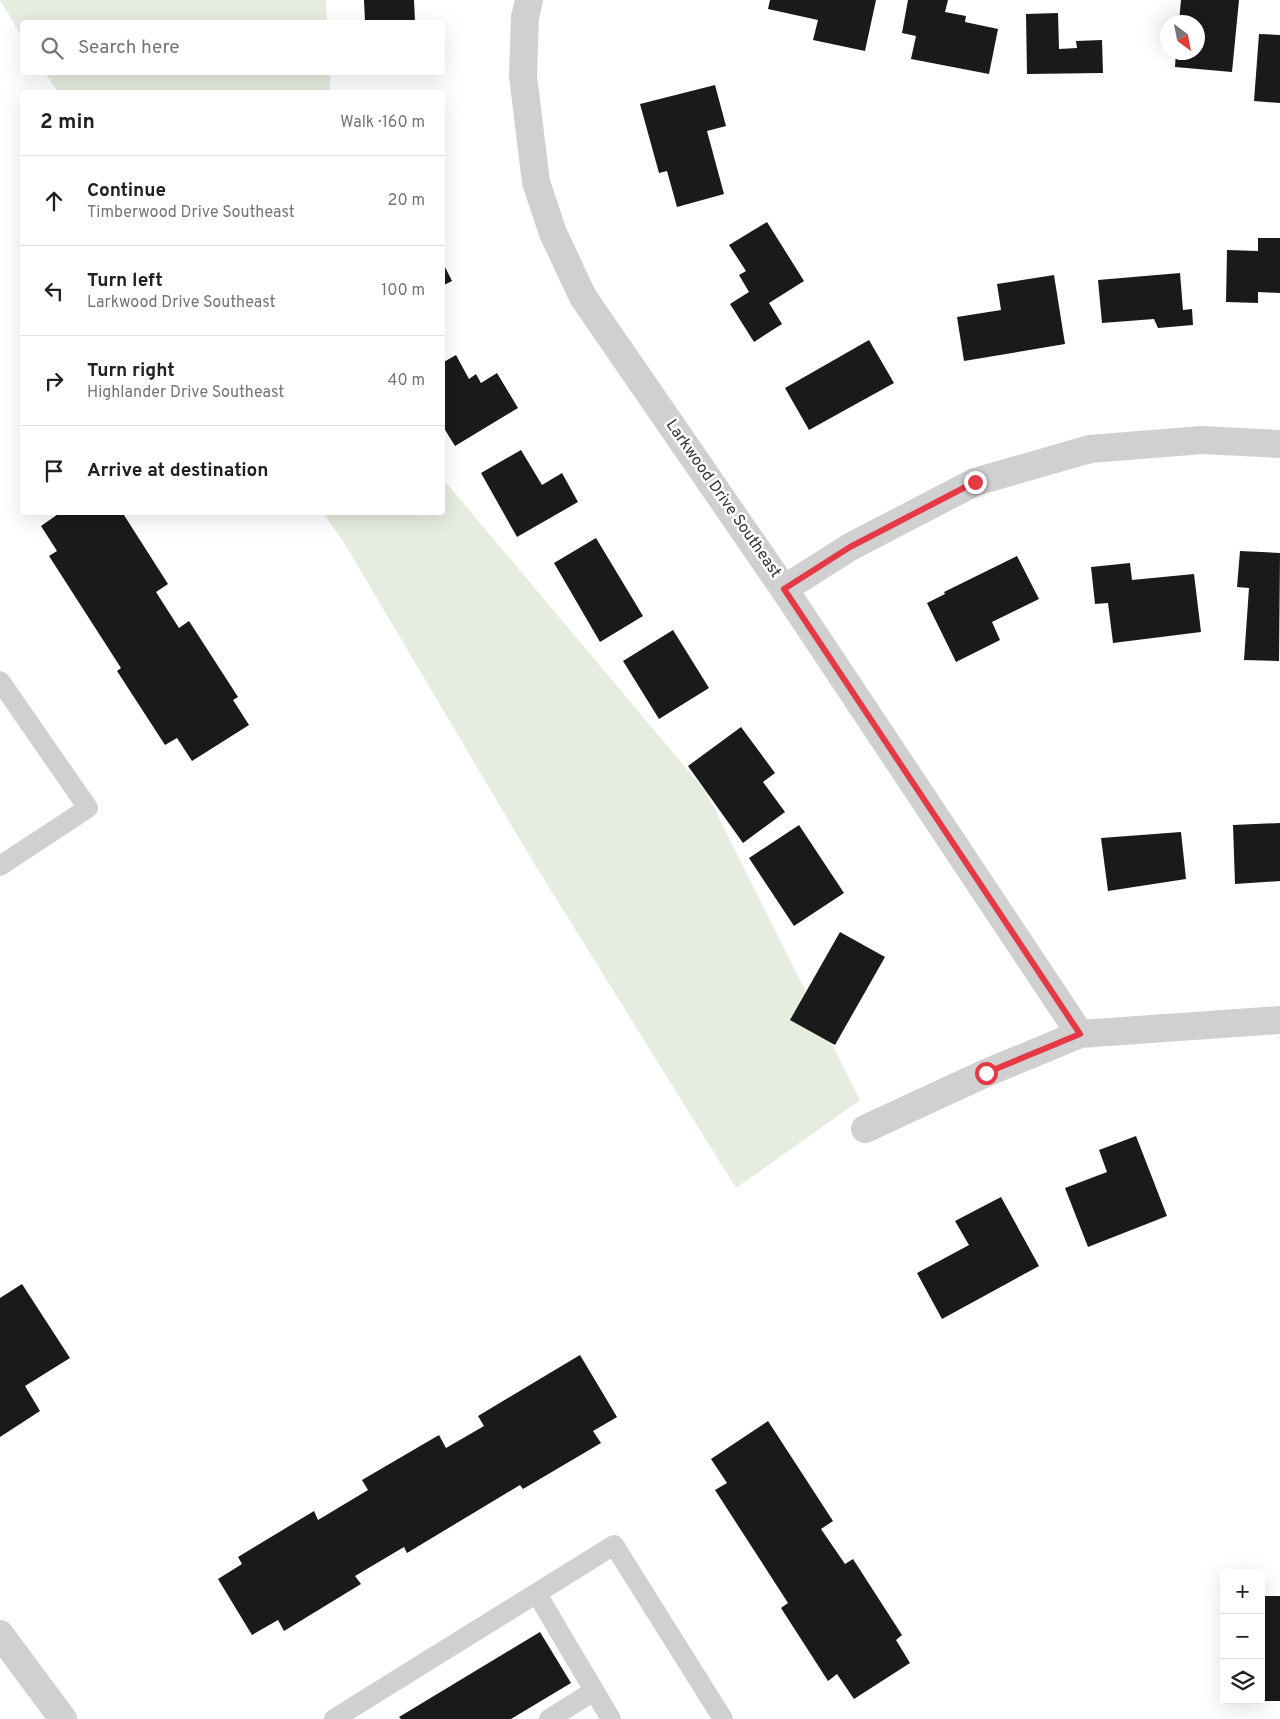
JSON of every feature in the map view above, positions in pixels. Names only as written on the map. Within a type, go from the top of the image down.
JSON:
[{"type":"street","name":"Larkwood Drive Southeast","points":[[529,0],[525,17],[523,76],[536,182],[553,233],[583,297],[784,589],[1080,1034]]},
{"type":"street","points":[[784,589],[850,547],[975,482],[1090,449],[1202,440],[1280,444]]},
{"type":"street","points":[[865,1129],[986,1073],[1080,1034],[1280,1020]]},
{"type":"street","points":[[0,1634],[62,1719]]},
{"type":"lane","points":[[0,681],[88,808],[0,866]]},
{"type":"lane","points":[[334,1719],[614,1545],[723,1719]]},
{"type":"lane","points":[[536,1594],[611,1719]]},
{"type":"lane","points":[[549,1719],[594,1691]]},
{"type":"shaded area","points":[[0,0],[326,0],[327,20],[20,20],[20,34]]},
{"type":"shaded area","points":[[46,75],[330,75],[330,90],[57,90]]},
{"type":"shaded area","points":[[445,481],[706,792],[860,1100],[736,1188],[529,855],[343,541],[324,515],[445,515]]},
{"type":"building","points":[[364,0],[414,0],[415,20],[365,20]]},
{"type":"building","points":[[770,0],[876,0],[865,51],[813,40],[818,20],[768,9]]},
{"type":"building","points":[[908,0],[948,0],[945,12],[966,16],[965,22],[998,29],[989,74],[911,59],[916,36],[902,33]]},
{"type":"building","points":[[1181,0],[1239,0],[1232,72],[1175,67],[1175,60],[1205,60],[1205,15],[1180,15]]},
{"type":"building","points":[[1058,13],[1059,49],[1077,48],[1076,41],[1102,40],[1103,73],[1027,74],[1026,14]]},
{"type":"building","points":[[1259,34],[1280,35],[1280,103],[1254,101]]},
{"type":"building","points":[[715,85],[726,126],[707,131],[724,194],[677,207],[667,171],[659,173],[640,104]]},
{"type":"building","points":[[767,222],[804,281],[769,303],[782,324],[754,342],[730,304],[749,292],[739,275],[746,271],[729,245]]},
{"type":"building","points":[[1258,238],[1280,238],[1280,293],[1258,292],[1258,303],[1226,302],[1227,250],[1258,251]]},
{"type":"building","points":[[445,267],[452,281],[445,284]]},
{"type":"building","points":[[1180,273],[1183,310],[1192,309],[1193,325],[1158,328],[1154,319],[1102,323],[1098,280]]},
{"type":"building","points":[[1054,275],[1065,344],[964,361],[957,317],[1001,310],[997,284]]},
{"type":"building","points":[[869,340],[894,383],[809,430],[785,388]]},
{"type":"building","points":[[456,355],[469,379],[476,374],[481,383],[497,373],[518,408],[455,446],[445,430],[445,361]]},
{"type":"building","points":[[521,450],[542,485],[562,473],[578,502],[517,537],[481,473]]},
{"type":"building","points":[[57,515],[124,515],[168,584],[156,592],[179,628],[189,621],[238,697],[233,700],[249,725],[192,761],[177,738],[165,745],[117,671],[121,668],[49,556],[57,551],[41,526]]},
{"type":"building","points":[[596,538],[643,616],[600,642],[554,563]]},
{"type":"building","points":[[1240,551],[1280,553],[1279,661],[1244,660],[1249,588],[1237,587]]},
{"type":"building","points":[[1017,556],[1039,599],[992,622],[1000,640],[956,662],[927,603],[945,594],[944,592]]},
{"type":"building","points":[[1130,563],[1132,580],[1194,574],[1201,632],[1113,643],[1108,603],[1095,604],[1091,567]]},
{"type":"building","points":[[673,630],[709,688],[659,719],[623,661]]},
{"type":"building","points":[[741,727],[775,773],[763,782],[785,812],[743,843],[688,766]]},
{"type":"building","points":[[1280,823],[1280,881],[1235,884],[1233,825]]},
{"type":"building","points":[[799,825],[844,893],[794,926],[749,858]]},
{"type":"building","points":[[1181,832],[1186,879],[1108,891],[1101,838]]},
{"type":"building","points":[[840,932],[885,957],[835,1045],[790,1020]]},
{"type":"building","points":[[1136,1136],[1167,1216],[1088,1247],[1065,1188],[1107,1172],[1099,1150]]},
{"type":"building","points":[[1001,1197],[1039,1266],[942,1319],[917,1273],[969,1245],[955,1221]]},
{"type":"building","points":[[22,1284],[70,1358],[25,1386],[40,1411],[0,1437],[0,1298]]},
{"type":"building","points":[[580,1355],[617,1417],[593,1431],[601,1443],[523,1489],[520,1485],[407,1553],[404,1547],[355,1576],[361,1584],[284,1631],[278,1620],[252,1635],[218,1579],[242,1564],[238,1557],[314,1511],[318,1520],[368,1490],[362,1480],[439,1435],[446,1448],[484,1426],[478,1416]]},
{"type":"building","points":[[768,1421],[833,1521],[821,1529],[845,1564],[853,1559],[902,1635],[896,1640],[910,1663],[854,1699],[837,1674],[828,1681],[781,1608],[788,1603],[715,1490],[727,1483],[711,1459]]},
{"type":"building","points":[[1265,1596],[1280,1596],[1280,1701],[1265,1701]]},
{"type":"building","points":[[540,1632],[571,1683],[511,1719],[401,1719],[399,1717]]},
{"type":"route","points":[[975,482],[850,547],[784,589],[1080,1034],[986,1073]]}]
